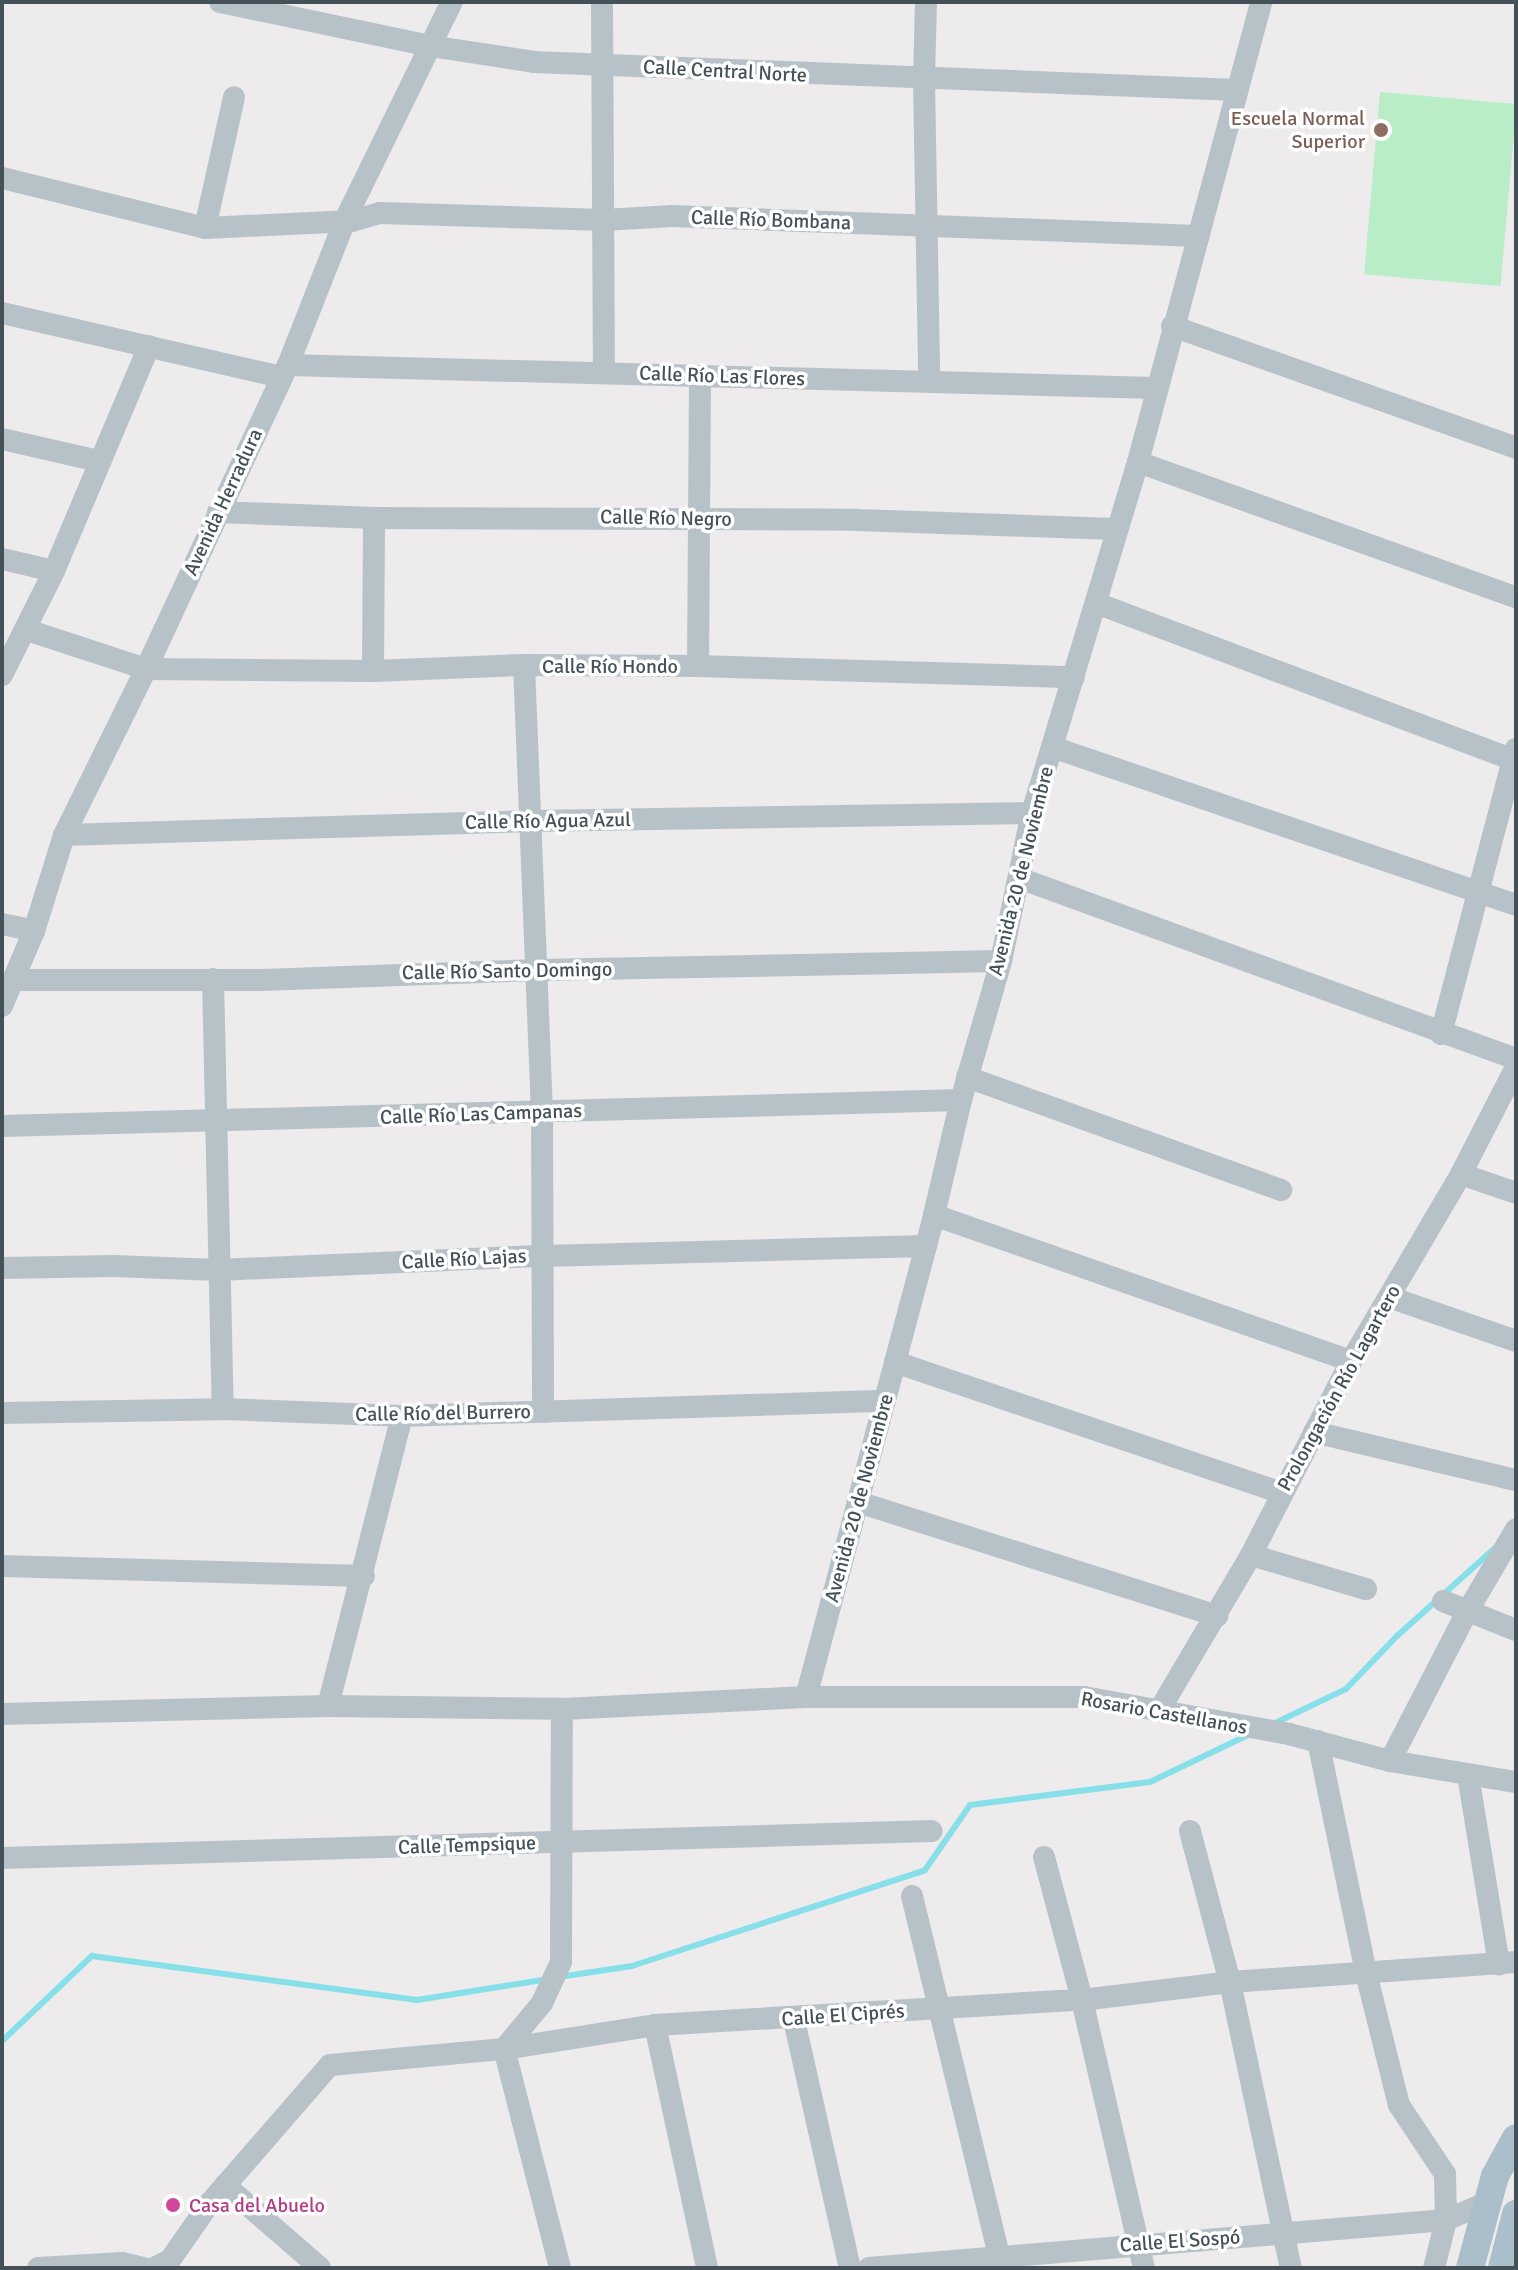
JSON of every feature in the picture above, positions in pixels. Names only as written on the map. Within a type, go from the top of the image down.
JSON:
[{"type":"main road","points":[[1470,2268],[1495,2176],[1516,2138]]},
{"type":"main road","points":[[1502,2268],[1516,2214]]},
{"type":"street","name":"Calle Central Norte","points":[[220,2],[430,46],[534,62],[924,80],[1236,90]]},
{"type":"street","name":"Avenida Herradura","points":[[2,1006],[34,931],[64,835],[146,669],[285,371],[345,220],[452,2]]},
{"type":"street","points":[[602,2],[604,372]]},
{"type":"street","points":[[926,2],[924,80],[929,381]]},
{"type":"street","name":"Avenida 20 de Noviembre","points":[[806,1697],[934,1215],[967,1077],[1001,961],[1032,813],[1096,603],[1115,529],[1138,462],[1155,388],[1261,2]]},
{"type":"street","points":[[205,228],[234,97]]},
{"type":"street","name":"Calle Río Bombana","points":[[2,178],[205,228],[352,221],[380,213],[604,220],[673,216],[1198,236]]},
{"type":"street","name":"Calle Río Las Flores","points":[[2,313],[149,346],[285,371],[604,372],[1155,388]]},
{"type":"street","points":[[1172,326],[1516,448]]},
{"type":"street","points":[[2,675],[54,571],[149,346]]},
{"type":"street","points":[[698,666],[700,377]]},
{"type":"street","points":[[2,439],[99,461]]},
{"type":"street","points":[[1138,462],[1516,597]]},
{"type":"street","name":"Calle Río Negro","points":[[218,512],[374,518],[700,519],[1115,529]]},
{"type":"street","points":[[373,671],[374,518]]},
{"type":"street","points":[[2,559],[54,571]]},
{"type":"street","points":[[1096,603],[1515,757],[1441,1034]]},
{"type":"street","name":"Calle Río Hondo","points":[[27,630],[146,669],[373,671],[524,665],[698,666],[1074,677]]},
{"type":"street","points":[[524,665],[542,1113],[543,1412]]},
{"type":"street","points":[[1052,747],[1516,905]]},
{"type":"street","name":"Calle Río Agua Azul","points":[[64,835],[530,821],[1032,813]]},
{"type":"street","points":[[1019,878],[1516,1059]]},
{"type":"street","points":[[2,924],[34,931]]},
{"type":"street","name":"Calle Río Santo Domingo","points":[[13,980],[279,980],[537,970],[1001,961]]},
{"type":"street","points":[[213,979],[223,1409]]},
{"type":"street","name":"Prolongación Río Lagartero","points":[[1160,1709],[1251,1555],[1351,1361],[1461,1174],[1516,1067]]},
{"type":"street","points":[[967,1077],[1281,1190]]},
{"type":"street","name":"Calle Río Las Campanas","points":[[2,1126],[961,1100]]},
{"type":"street","points":[[1461,1174],[1516,1193]]},
{"type":"street","points":[[934,1215],[1351,1361]]},
{"type":"street","name":"Calle Río Lajas","points":[[2,1268],[114,1266],[218,1270],[544,1256],[925,1246]]},
{"type":"street","points":[[1389,1297],[1516,1341]]},
{"type":"street","points":[[895,1362],[1281,1493]]},
{"type":"street","name":"Calle Río del Burrero","points":[[2,1413],[223,1409],[402,1416],[885,1401]]},
{"type":"street","points":[[328,1706],[364,1576],[402,1416]]},
{"type":"street","points":[[1314,1432],[1516,1480]]},
{"type":"street","points":[[858,1502],[1217,1616]]},
{"type":"street","points":[[1390,1761],[1467,1612],[1512,1536]]},
{"type":"street","points":[[1251,1555],[1366,1589]]},
{"type":"street","points":[[2,1566],[364,1576]]},
{"type":"street","points":[[1443,1601],[1516,1630]]},
{"type":"street","name":"Rosario Castellanos","points":[[2,1714],[328,1706],[562,1709],[806,1697],[1084,1697],[1289,1734],[1390,1761],[1516,1782]]},
{"type":"street","points":[[560,2268],[504,2049],[542,2003],[561,1962],[562,1709]]},
{"type":"street","points":[[1318,1741],[1366,1973],[1399,2105],[1445,2174],[1446,2220],[1434,2268]]},
{"type":"street","points":[[1468,1775],[1507,1963]]},
{"type":"street","name":"Calle Tempsique","points":[[2,1858],[932,1831]]},
{"type":"street","points":[[1190,1831],[1230,1982],[1291,2268]]},
{"type":"street","points":[[1044,1857],[1082,2000],[1144,2268]]},
{"type":"street","points":[[912,1896],[1000,2262]]},
{"type":"street","name":"Calle El Ciprés","points":[[154,2268],[170,2260],[225,2185],[330,2065],[504,2049],[655,2025],[794,2020],[1082,2000],[1230,1982],[1507,1963]]},
{"type":"street","points":[[794,2020],[850,2268]]},
{"type":"street","points":[[655,2025],[707,2268]]},
{"type":"street","points":[[225,2185],[320,2268]]},
{"type":"street","name":"Calle El Sospó","points":[[869,2268],[1000,2262],[1139,2243],[1286,2235],[1446,2220],[1488,2202]]},
{"type":"street","points":[[38,2268],[130,2266]]},
{"type":"green space","points":[[1380,92],[1516,104],[1501,286],[1364,274]]},
{"type":"waterway","points":[[1275,1723],[1346,1689],[1397,1636],[1495,1548]]},
{"type":"waterway","points":[[559,1977],[632,1966],[925,1870],[970,1805],[1150,1782],[1250,1734]]},
{"type":"waterway","points":[[2,2041],[92,1956],[417,2000],[548,1979]]},
{"type":"place","name":"Escuela Normal Superior","points":[[1381,130]]},
{"type":"place","name":"Casa del Abuelo","points":[[173,2205]]}]
